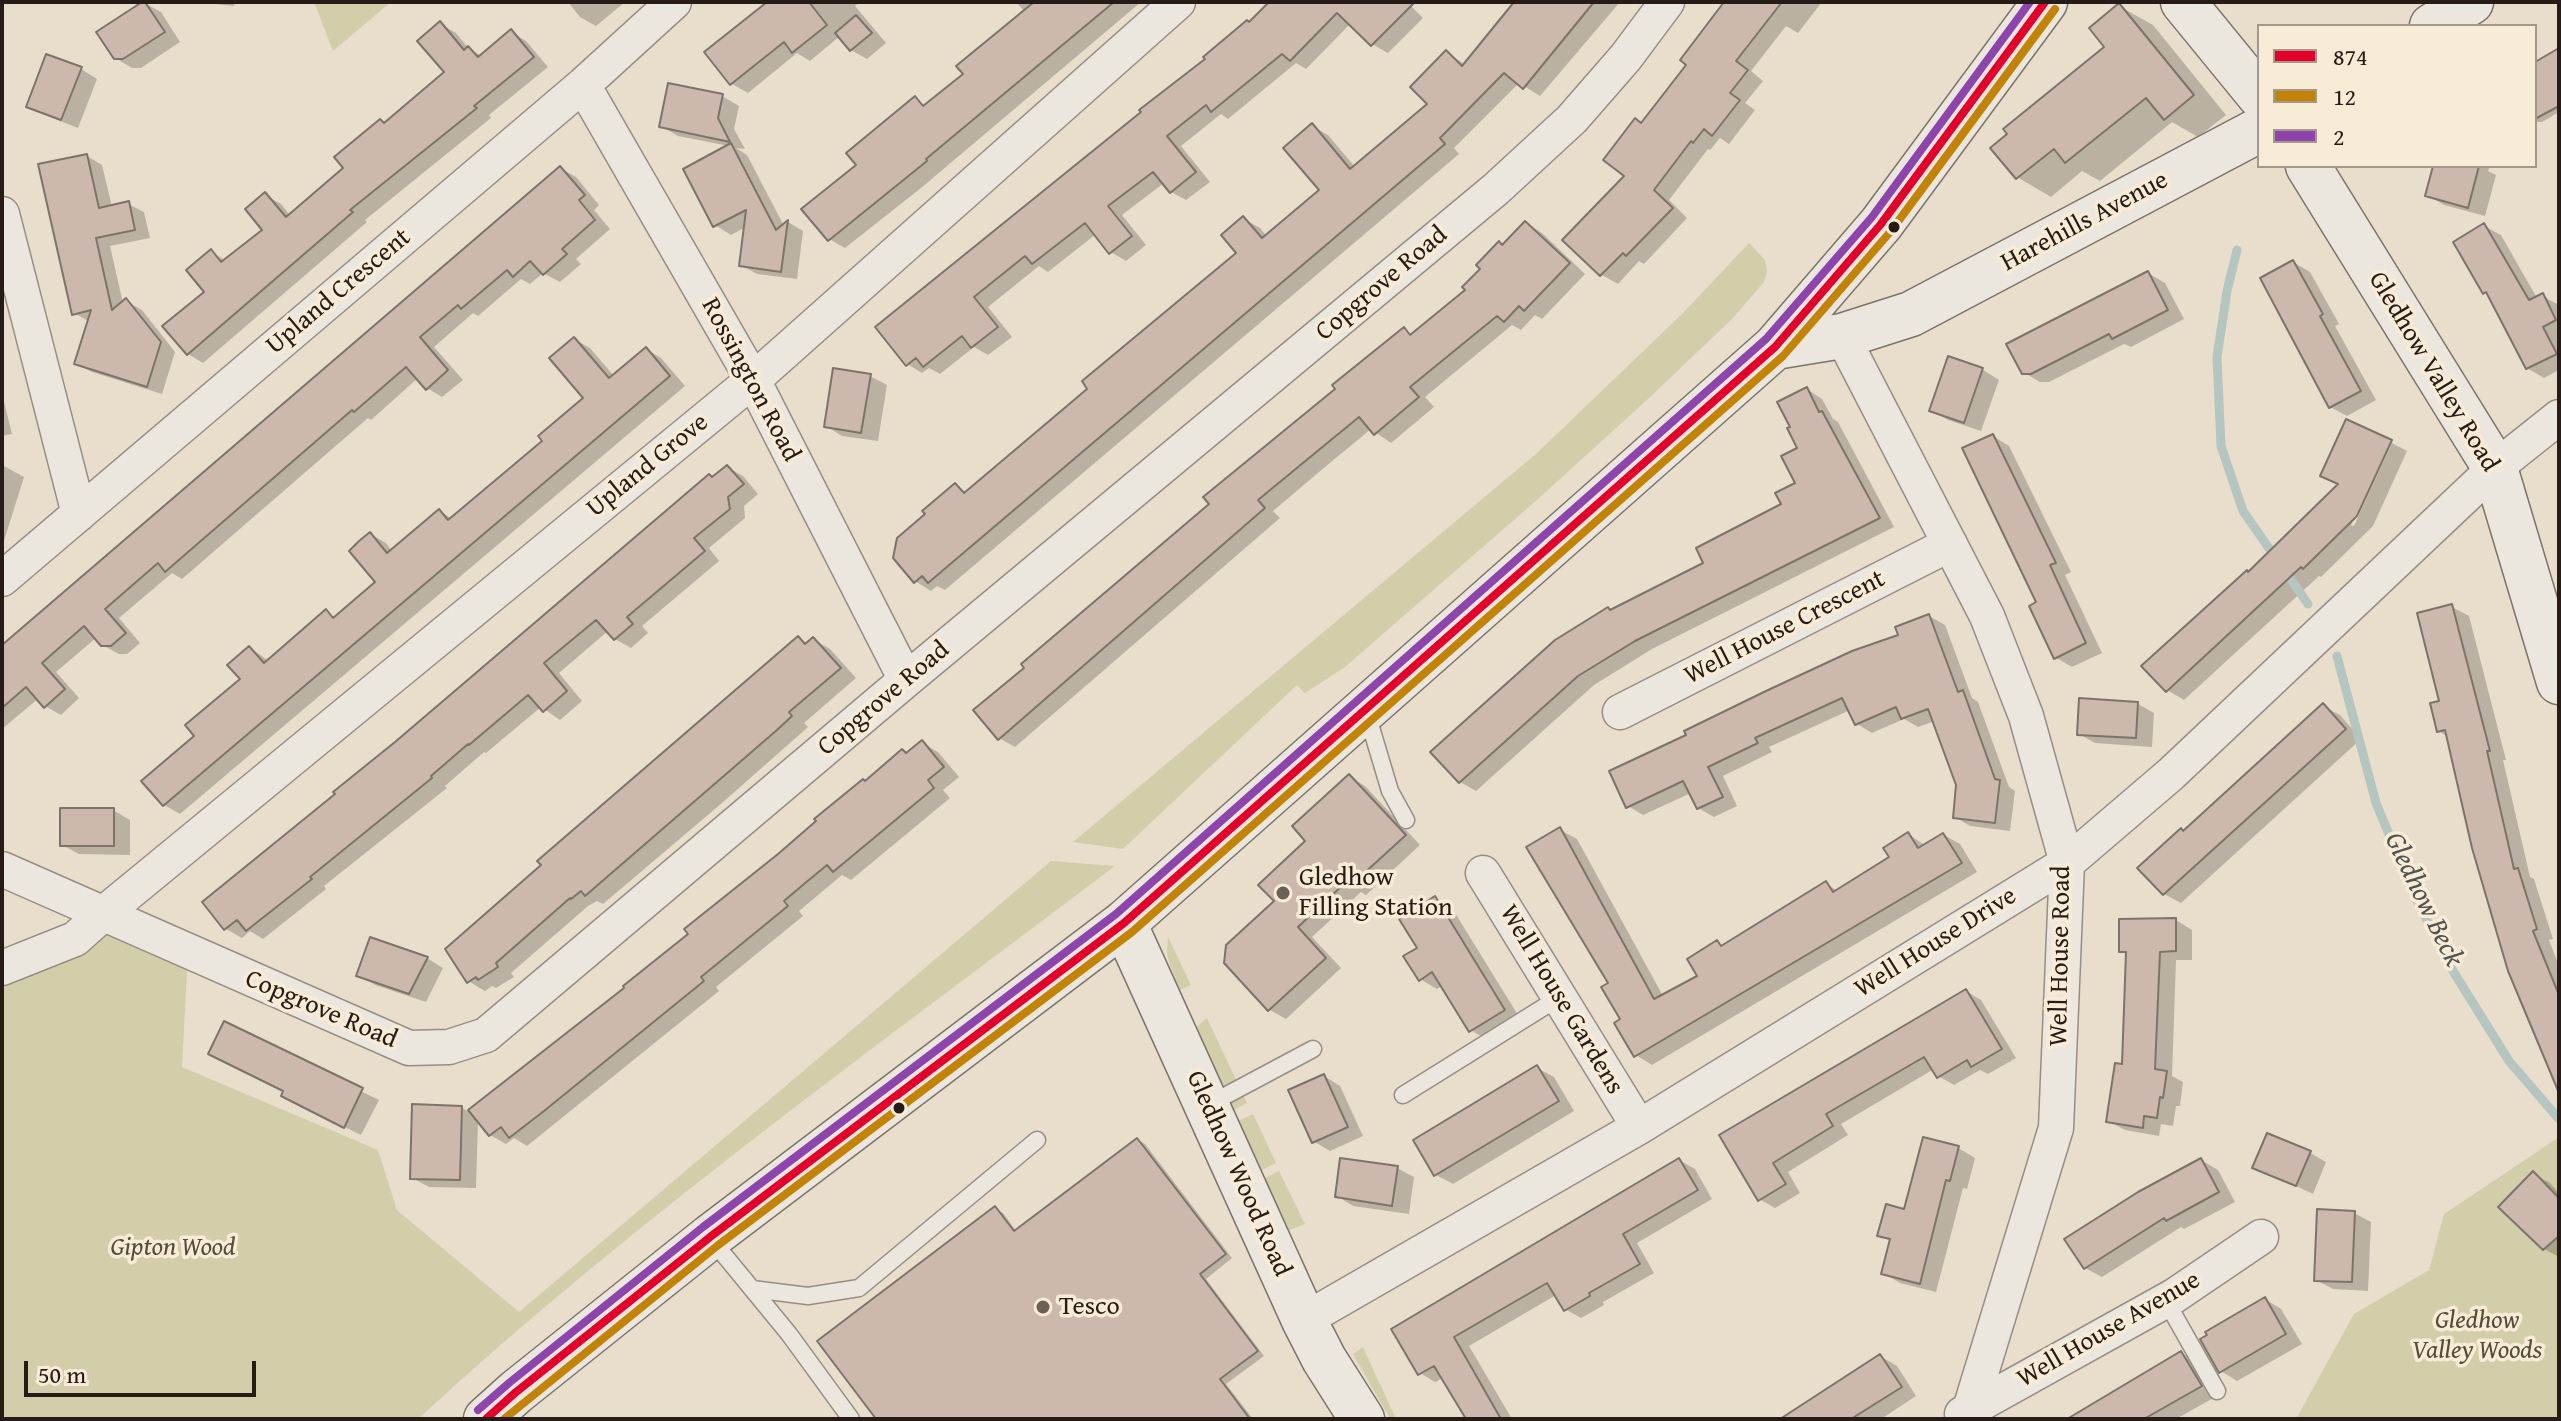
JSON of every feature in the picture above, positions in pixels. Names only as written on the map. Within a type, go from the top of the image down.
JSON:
[{"type":"street","name":"Upland Crescent","points":[[2,579],[583,85],[674,2]]},
{"type":"street","name":"Upland Grove","points":[[103,914],[753,380],[1178,2]]},
{"type":"street","name":"Copgrove Road","points":[[2,869],[409,1048],[449,1047],[486,1035],[906,680],[1496,189],[1572,119],[1626,57],[1667,2]]},
{"type":"street","points":[[486,1419],[710,1237],[1124,923],[1775,347],[1881,224],[2045,2]]},
{"type":"street","points":[[2183,2],[2257,93]]},
{"type":"street","points":[[2435,24],[2471,2]]},
{"type":"street","name":"Rossington Road","points":[[583,85],[753,380],[906,680]]},
{"type":"street","name":"Harehills Avenue","points":[[1775,347],[1842,336],[1911,314],[2257,131]]},
{"type":"street","name":"Gledhow Valley Road","points":[[2309,168],[2495,468],[2559,682]]},
{"type":"street","points":[[2,214],[79,514]]},
{"type":"street","points":[[1840,272],[1911,314]]},
{"type":"street","name":"Well House Road","points":[[1842,336],[1987,616],[2026,716],[2067,863],[2056,1128],[1965,1416]]},
{"type":"street","name":"Well House Drive","points":[[1304,1320],[1639,1127],[2067,863],[2171,774],[2495,468],[2559,417]]},
{"type":"street","name":"Well House Crescent","points":[[1620,712],[1950,544]]},
{"type":"street","name":"Well House Gardens","points":[[1483,873],[1639,1127]]},
{"type":"street","points":[[2,968],[75,939],[103,914]]},
{"type":"street","name":"Gledhow Wood Road","points":[[1124,923],[1304,1320],[1324,1359],[1362,1419]]},
{"type":"street","name":"Well House Avenue","points":[[1965,1416],[2166,1301],[2261,1237]]},
{"type":"lane","points":[[1366,708],[1390,791],[1406,820]]},
{"type":"lane","points":[[1403,1095],[1560,997]]},
{"type":"lane","points":[[1207,1106],[1313,1049]]},
{"type":"lane","points":[[752,1289],[808,1296],[859,1288],[1037,1140]]},
{"type":"lane","points":[[710,1237],[789,1334],[851,1419]]},
{"type":"lane","points":[[2166,1301],[2217,1391]]},
{"type":"green space","points":[[314,2],[391,2],[333,51]]},
{"type":"green space","points":[[1749,243],[1765,260],[1767,271],[1764,282],[1733,318],[1538,499],[1345,667],[1305,693],[1297,685],[1123,849],[1073,842],[1537,453],[1683,313]]},
{"type":"green space","name":"Gipton Wood","points":[[1051,861],[1115,866],[672,1203],[501,1345],[418,1419],[2,1419],[2,968],[103,914],[188,953],[182,1067],[378,1150],[397,1210],[519,1312]]},
{"type":"green space","points":[[1168,937],[1191,985],[1178,991],[1167,954]]},
{"type":"green space","points":[[1207,1018],[1247,1103],[1230,1112],[1193,1030]]},
{"type":"green space","points":[[1253,1114],[1276,1163],[1260,1171],[1236,1122]]},
{"type":"green space","name":"Gledhow Valley Woods","points":[[2559,1137],[2559,1419],[2296,1419],[2354,1314],[2429,1270],[2444,1214]]},
{"type":"green space","points":[[1279,1171],[1305,1224],[1289,1230],[1263,1179]]},
{"type":"green space","points":[[1363,1347],[1396,1419],[1390,1419],[1353,1354]]},
{"type":"building","points":[[142,2],[165,32],[123,59],[114,59],[96,32]]},
{"type":"building","points":[[767,2],[809,2],[827,25],[792,53],[784,42],[730,85],[704,52]]},
{"type":"building","points":[[1034,2],[1114,2],[828,241],[801,209],[856,165],[846,153],[915,96],[923,106],[963,74],[956,66]]},
{"type":"building","points":[[1269,2],[1415,2],[1371,46],[1337,13],[1290,61],[1282,54],[1211,112],[1206,105],[1167,136],[1196,172],[1170,193],[1153,172],[1108,206],[1132,236],[1109,254],[1085,223],[1032,264],[1025,256],[974,297],[998,327],[971,348],[962,336],[923,367],[916,358],[906,366],[875,327],[1141,112],[1139,110],[1205,59],[1203,57],[1247,20],[1249,22]]},
{"type":"building","points":[[1514,2],[1594,2],[1523,89],[1504,73],[1440,138],[1445,144],[928,583],[922,576],[914,583],[893,558],[897,538],[925,514],[922,511],[955,483],[964,493],[1087,389],[1082,381],[1236,253],[1221,235],[1243,216],[1262,238],[1319,190],[1283,148],[1312,123],[1350,169],[1427,104],[1410,87],[1446,50],[1462,66]]},
{"type":"building","points":[[1724,2],[1782,2],[1736,61],[1748,70],[1730,93],[1740,100],[1712,136],[1704,129],[1693,143],[1691,141],[1654,190],[1673,208],[1626,256],[1623,253],[1600,276],[1562,240],[1624,176],[1603,160],[1635,118],[1641,123],[1686,65],[1680,60]]},
{"type":"building","points":[[2119,3],[2194,95],[2164,120],[2146,98],[2065,163],[2054,149],[2016,179],[1990,148],[2007,134],[2003,129],[2104,47],[2089,28]]},
{"type":"building","points":[[856,15],[872,33],[850,51],[835,33]]},
{"type":"building","points":[[440,21],[464,50],[468,46],[478,57],[511,29],[534,57],[474,106],[477,108],[350,210],[353,212],[187,355],[162,326],[204,292],[186,270],[211,249],[221,262],[262,230],[245,209],[265,192],[286,217],[343,168],[334,157],[380,119],[384,123],[444,72],[417,41]]},
{"type":"building","points":[[2559,48],[2559,106],[2537,118],[2537,61]]},
{"type":"building","points":[[46,54],[82,67],[61,120],[26,107]]},
{"type":"building","points":[[668,83],[723,94],[718,118],[730,142],[659,127]]},
{"type":"building","points":[[731,143],[776,230],[788,220],[781,272],[739,266],[746,210],[713,227],[683,169]]},
{"type":"building","points":[[87,154],[99,208],[129,201],[135,230],[96,238],[112,310],[126,298],[161,342],[147,387],[74,364],[91,310],[72,315],[38,164]]},
{"type":"building","points":[[560,166],[585,195],[579,200],[595,220],[562,249],[567,254],[543,275],[530,261],[513,277],[507,270],[461,309],[458,305],[420,337],[448,370],[426,390],[406,367],[165,572],[158,563],[105,609],[126,633],[111,646],[101,646],[84,626],[42,663],[65,689],[44,708],[26,687],[2,708],[2,645]]},
{"type":"building","points":[[2432,168],[2478,168],[2468,208],[2425,196]]},
{"type":"building","points":[[1525,221],[1570,263],[1524,311],[1519,306],[1504,322],[1497,316],[1410,387],[1419,397],[1374,435],[1359,417],[1258,500],[1265,508],[998,740],[973,710],[1024,668],[1021,664],[1209,504],[1203,497],[1335,389],[1332,385],[1404,327],[1410,335],[1465,290],[1462,287],[1480,269],[1476,265],[1499,241],[1502,245]]},
{"type":"building","points":[[2484,223],[2529,300],[2543,293],[2556,320],[2543,327],[2557,354],[2526,369],[2486,292],[2483,294],[2453,242]]},
{"type":"building","points":[[2293,260],[2361,391],[2329,408],[2260,278]]},
{"type":"building","points":[[2148,271],[2168,310],[2112,339],[2109,334],[2031,374],[2022,374],[2006,344]]},
{"type":"building","points":[[574,337],[609,378],[646,347],[670,376],[163,806],[141,781],[194,736],[185,725],[240,679],[227,665],[249,646],[264,663],[326,609],[333,618],[375,582],[349,551],[359,541],[370,532],[387,553],[439,509],[448,520],[542,441],[538,436],[583,398],[549,358]]},
{"type":"building","points":[[1948,356],[1983,368],[1964,423],[1929,411]]},
{"type":"building","points":[[833,368],[871,374],[861,433],[824,427]]},
{"type":"building","points":[[1807,387],[1880,518],[1635,641],[1578,676],[1459,783],[1430,752],[1555,640],[1608,607],[1610,610],[1703,563],[1696,548],[1781,504],[1775,493],[1795,483],[1781,456],[1797,448],[1777,402]]},
{"type":"building","points":[[2346,419],[2392,440],[2357,516],[2166,692],[2141,666],[2248,572],[2338,484],[2320,476]]},
{"type":"building","points":[[1993,434],[2056,563],[2050,565],[2086,643],[2054,659],[2029,606],[2036,602],[1962,448]]},
{"type":"building","points":[[727,465],[744,484],[728,497],[730,509],[694,538],[705,551],[627,617],[633,624],[614,640],[596,620],[544,663],[567,691],[543,712],[528,695],[310,877],[312,879],[246,931],[237,920],[224,930],[202,902],[335,794],[333,792],[709,474],[712,477]]},
{"type":"building","points":[[2452,604],[2490,751],[2487,751],[2514,869],[2518,868],[2537,929],[2533,931],[2559,995],[2559,1093],[2508,971],[2472,848],[2445,730],[2437,732],[2430,703],[2439,701],[2417,613]]},
{"type":"building","points":[[1929,614],[1958,692],[1963,690],[1995,779],[2000,780],[1995,823],[1953,818],[1956,785],[1928,709],[1901,719],[1896,707],[1855,725],[1842,698],[1755,738],[1758,743],[1708,767],[1723,797],[1697,809],[1683,781],[1626,808],[1609,771],[1686,735],[1684,731],[1766,691],[1852,651],[1898,635],[1895,627]]},
{"type":"building","points":[[798,636],[805,644],[813,637],[841,668],[789,712],[792,716],[777,730],[585,896],[581,891],[570,898],[496,963],[498,967],[467,983],[445,949],[541,865],[537,861]]},
{"type":"building","points":[[2079,698],[2138,702],[2136,738],[2077,735]]},
{"type":"building","points":[[2323,703],[2346,729],[2163,895],[2137,868],[2181,828],[2183,831]]},
{"type":"building","points":[[922,740],[944,767],[928,780],[934,788],[833,872],[827,865],[804,884],[784,901],[788,906],[701,977],[704,981],[544,1111],[509,1138],[501,1127],[489,1136],[468,1110],[624,988],[688,934],[684,929],[778,854],[816,821],[814,819],[863,779],[865,781],[902,749],[906,753]]},
{"type":"building","points":[[1349,774],[1406,835],[1349,887],[1345,883],[1298,927],[1326,958],[1268,1011],[1224,963],[1226,945],[1274,901],[1258,885],[1305,841],[1292,826]]},
{"type":"building","points":[[60,808],[114,808],[114,846],[60,846]]},
{"type":"building","points":[[1560,827],[1654,999],[1697,976],[1687,959],[1717,940],[1721,946],[1826,881],[1833,892],[1889,857],[1883,848],[1908,832],[1918,848],[1943,833],[1962,863],[1634,1057],[1614,1023],[1620,1019],[1601,987],[1608,983],[1526,847]]},
{"type":"building","points":[[1435,896],[1505,1010],[1469,1032],[1432,972],[1419,981],[1403,956],[1417,948],[1399,919]]},
{"type":"building","points":[[2176,918],[2176,951],[2160,952],[2155,1069],[2167,1071],[2157,1118],[2144,1116],[2143,1128],[2106,1122],[2115,1063],[2122,1064],[2126,952],[2119,952],[2119,919]]},
{"type":"building","points":[[370,937],[428,957],[409,994],[356,976]]},
{"type":"building","points":[[1966,989],[2002,1049],[1971,1067],[1967,1060],[1937,1078],[1924,1057],[1826,1114],[1833,1126],[1773,1163],[1786,1184],[1758,1201],[1719,1135]]},
{"type":"building","points":[[224,1021],[363,1088],[344,1128],[281,1096],[283,1091],[208,1054]]},
{"type":"building","points":[[1537,1065],[1559,1101],[1434,1176],[1413,1140]]},
{"type":"building","points":[[1324,1074],[1348,1127],[1312,1143],[1288,1090]]},
{"type":"building","points":[[412,1104],[462,1106],[460,1180],[410,1179]]},
{"type":"building","points":[[2267,1133],[2311,1151],[2296,1186],[2252,1168]]},
{"type":"building","points":[[1923,1137],[1959,1146],[1950,1181],[1946,1180],[1920,1284],[1881,1274],[1890,1239],[1877,1236],[1886,1204],[1904,1209]]},
{"type":"building","name":"Tesco","points":[[1137,1138],[1226,1254],[1200,1274],[1258,1351],[1220,1379],[1250,1419],[876,1419],[817,1341],[995,1206],[1014,1231]]},
{"type":"building","points":[[1340,1158],[1398,1166],[1392,1206],[1335,1197]]},
{"type":"building","points":[[1679,1158],[1698,1190],[1623,1234],[1640,1264],[1564,1311],[1547,1283],[1454,1337],[1501,1419],[1466,1419],[1434,1366],[1418,1375],[1391,1329]]},
{"type":"building","points":[[2201,1158],[2219,1192],[2166,1221],[2164,1218],[2084,1269],[2064,1239],[2138,1192]]},
{"type":"building","points":[[2533,1171],[2559,1198],[2559,1236],[2543,1250],[2498,1207]]},
{"type":"building","points":[[2317,1209],[2355,1211],[2352,1282],[2314,1281]]},
{"type":"building","points":[[2265,1297],[2286,1334],[2219,1373],[2200,1339],[2207,1335],[2205,1332]]},
{"type":"building","points":[[2181,1351],[2202,1386],[2144,1419],[2067,1419]]},
{"type":"building","points":[[1880,1354],[1902,1387],[1851,1419],[1780,1419]]},
{"type":"waterway","name":"Gledhow Beck","points":[[2237,250],[2217,357],[2221,446],[2243,511],[2308,604]]},
{"type":"waterway","name":"Gledhow Beck","points":[[2337,656],[2376,803],[2415,897],[2453,971],[2509,1061],[2559,1119]]},
{"type":"transit line","name":"2","points":[[478,1410],[703,1227],[1116,914],[1766,339],[1872,217],[2030,2]]},
{"type":"transit line","name":"874","points":[[486,1419],[710,1237],[1124,923],[1775,347],[1881,224],[2045,2]]},
{"type":"transit line","name":"12","points":[[504,1419],[717,1246],[1132,932],[1783,356],[1891,231],[2055,9]]},
{"type":"place","name":"Gledhow Filling Station","points":[[1283,893]]},
{"type":"place","name":"Tesco","points":[[1043,1307]]}]
